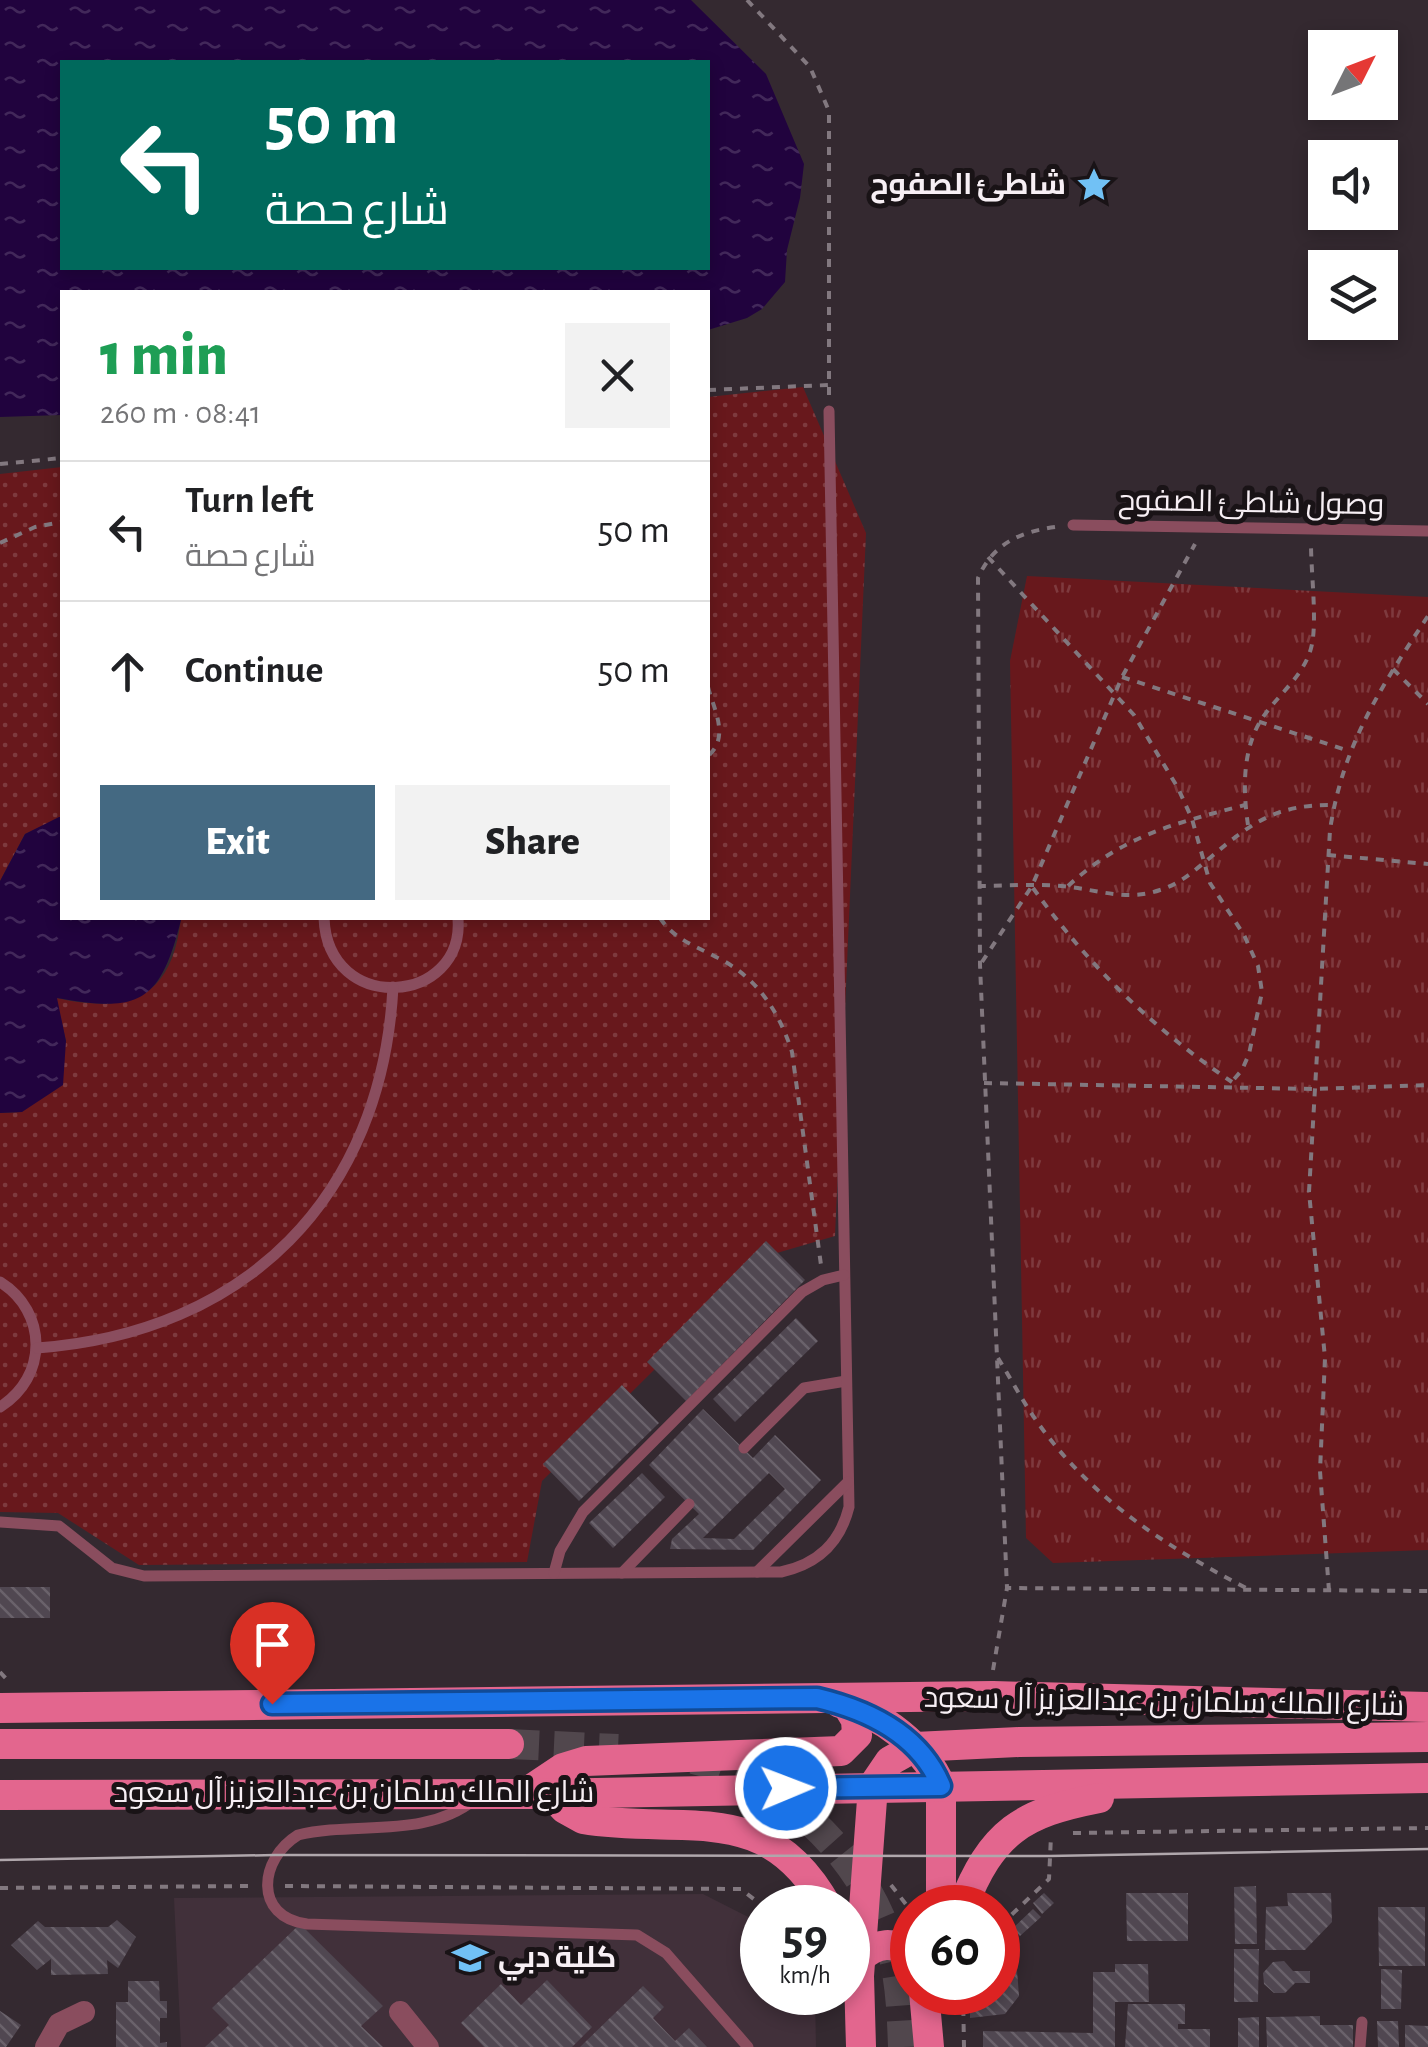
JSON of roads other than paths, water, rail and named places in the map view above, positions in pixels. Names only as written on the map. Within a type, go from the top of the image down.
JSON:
[{"type":"main road","name":"شارع الملك سلمان بن عبدالعزيز آل سعود","points":[[0,1708],[993,1696],[1428,1707]]},
{"type":"main road","points":[[817,1698],[847,1705],[894,1730],[926,1758],[941,1786],[942,1885]]},
{"type":"main road","points":[[812,1885],[799,1866],[765,1841],[742,1832],[719,1826],[604,1822],[583,1818],[538,1794],[563,1768],[586,1761],[841,1752],[857,1735],[856,1720],[847,1705]]},
{"type":"main road","points":[[863,1885],[873,1786],[890,1761],[915,1747],[993,1742],[1428,1737]]},
{"type":"main road","points":[[993,1742],[966,1749],[958,1762],[961,1774],[968,1779],[993,1786]]},
{"type":"main road","points":[[0,1744],[508,1744]]},
{"type":"main road","name":"شارع الملك سلمان بن عبدالعزيز آل سعود","points":[[0,1796],[538,1794],[1428,1778]]},
{"type":"main road","points":[[973,1885],[984,1863],[1020,1824],[1055,1807],[1176,1783]]},
{"type":"main road","points":[[859,2015],[861,2047]]},
{"type":"main road","points":[[926,2015],[929,2047]]},
{"type":"main road","points":[[942,2047],[943,2015]]},
{"type":"street","points":[[46,2047],[59,2024],[84,2012]]},
{"type":"street","points":[[400,2012],[428,2047]]},
{"type":"lane","points":[[0,1522],[60,1526],[112,1568],[132,1576],[758,1572],[796,1569],[831,1546],[845,1521],[848,1482],[828,411]]},
{"type":"lane","name":"وصول شاطئ الصفوح","points":[[1073,525],[1428,531]]},
{"type":"lane","points":[[324,920],[327,942],[348,972],[364,984],[393,987],[422,981],[446,960],[456,943],[458,920]]},
{"type":"lane","points":[[37,1348],[111,1339],[182,1316],[247,1278],[302,1227],[346,1166],[363,1133],[385,1062],[393,987]]},
{"type":"lane","points":[[554,1574],[560,1552],[583,1512],[793,1300],[823,1280],[844,1275]]},
{"type":"lane","points":[[0,1282],[26,1306],[37,1348],[29,1378],[0,1407]]},
{"type":"lane","points":[[744,1448],[804,1388],[846,1380]]},
{"type":"lane","points":[[758,1572],[848,1482]]},
{"type":"lane","points":[[622,1573],[689,1504]]},
{"type":"lane","points":[[481,1794],[459,1812],[433,1820],[298,1835],[284,1843],[275,1855],[266,1886],[275,1908],[295,1923],[637,1935],[666,1954],[748,2047]]},
{"type":"lane","points":[[1360,2047],[1362,2022]]},
{"type":"water","points":[[0,0],[691,0],[766,74],[804,164],[787,250],[785,282],[762,309],[747,318],[710,329],[710,290],[60,290],[60,415],[0,417]]},
{"type":"water","points":[[60,817],[60,920],[181,920],[164,969],[142,996],[108,1004],[57,998],[66,1041],[63,1085],[22,1112],[0,1113],[0,881],[25,834]]},
{"type":"tunnel","points":[[509,1744],[618,1749]]},
{"type":"tunnel","points":[[693,1759],[729,1770],[794,1807],[847,1861],[868,1892],[895,1962],[903,2047]]},
{"type":"tram line","points":[[0,1860],[275,1855],[1049,1856],[1428,1849]]},
{"type":"place","name":"شاطئ الصفوح","points":[[1094,185]]},
{"type":"place","name":"كلية دبي","points":[[470,1958]]}]
